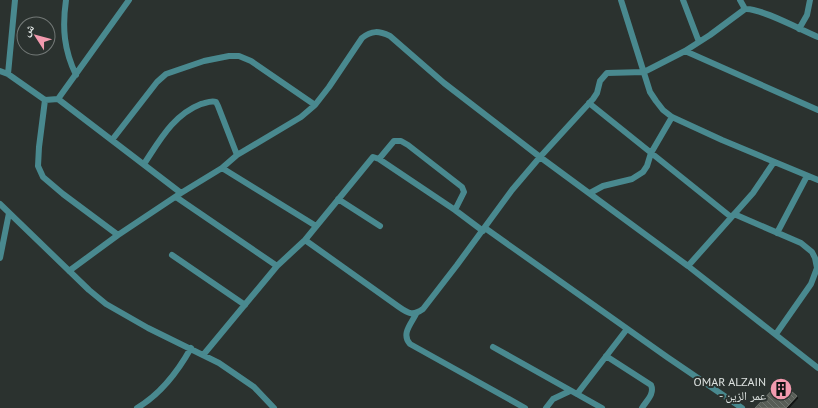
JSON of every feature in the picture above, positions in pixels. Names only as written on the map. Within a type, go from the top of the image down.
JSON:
[{"type":"street","points":[[8,74],[15,0]]},
{"type":"street","points":[[66,0],[64,29],[66,47],[69,61],[76,75]]},
{"type":"street","points":[[58,100],[129,0]]},
{"type":"street","points":[[621,0],[650,92],[662,110],[672,117],[818,180]]},
{"type":"street","points":[[683,0],[699,42]]},
{"type":"street","points":[[740,0],[744,9]]},
{"type":"street","points":[[800,29],[807,15],[810,0]]},
{"type":"street","points":[[525,408],[410,344],[406,340],[406,334],[416,314],[423,309],[484,230],[512,190],[540,156],[589,103],[597,93],[600,80],[607,73],[644,72],[685,51],[744,9],[762,12],[818,37]]},
{"type":"street","points":[[69,271],[118,235],[222,168],[237,155],[292,123],[315,105],[362,38],[368,33],[375,31],[382,32],[390,36],[444,83],[688,266],[818,368]]},
{"type":"street","points":[[685,51],[818,110]]},
{"type":"street","points":[[112,140],[157,82],[166,74],[204,61],[230,56],[239,56],[251,61],[315,105]]},
{"type":"street","points":[[0,71],[8,74],[45,100],[58,100],[144,164],[179,195],[276,266]]},
{"type":"street","points":[[45,100],[38,166],[43,177],[62,194],[118,235]]},
{"type":"street","points":[[144,164],[172,123],[178,117],[193,107],[213,101],[216,102],[218,106],[237,155]]},
{"type":"street","points":[[589,103],[732,215],[801,243],[812,252],[817,268],[811,284],[776,334]]},
{"type":"street","points":[[590,193],[604,186],[632,179],[637,176],[647,166],[651,153],[672,117]]},
{"type":"street","points":[[379,159],[394,141],[401,141],[408,145],[462,187],[464,192],[455,210]]},
{"type":"street","points":[[204,354],[276,266],[305,240],[372,157],[379,159],[455,210],[742,408]]},
{"type":"street","points":[[688,266],[753,193],[774,162]]},
{"type":"street","points":[[222,168],[316,226]]},
{"type":"street","points":[[777,233],[807,176]]},
{"type":"street","points":[[338,199],[380,226]]},
{"type":"street","points":[[0,204],[69,271],[106,304],[148,328],[204,354],[254,387],[274,408]]},
{"type":"street","points":[[0,258],[9,213]]},
{"type":"street","points":[[305,240],[399,307],[410,313],[416,314]]},
{"type":"street","points":[[172,255],[245,305]]},
{"type":"street","points":[[577,394],[627,328]]},
{"type":"street","points":[[493,347],[602,408]]},
{"type":"street","points":[[137,408],[153,397],[170,381],[181,366],[190,348]]},
{"type":"street","points":[[606,356],[651,386],[652,393],[642,408]]},
{"type":"street","points":[[546,408],[553,399],[570,391]]},
{"type":"building","name":"OMAR ALZAIN - عمر الزين","points":[[780,382],[797,396],[786,408],[755,408]]},
{"type":"place","name":"OMAR ALZAIN - عمر الزين","points":[[781,389]]}]
